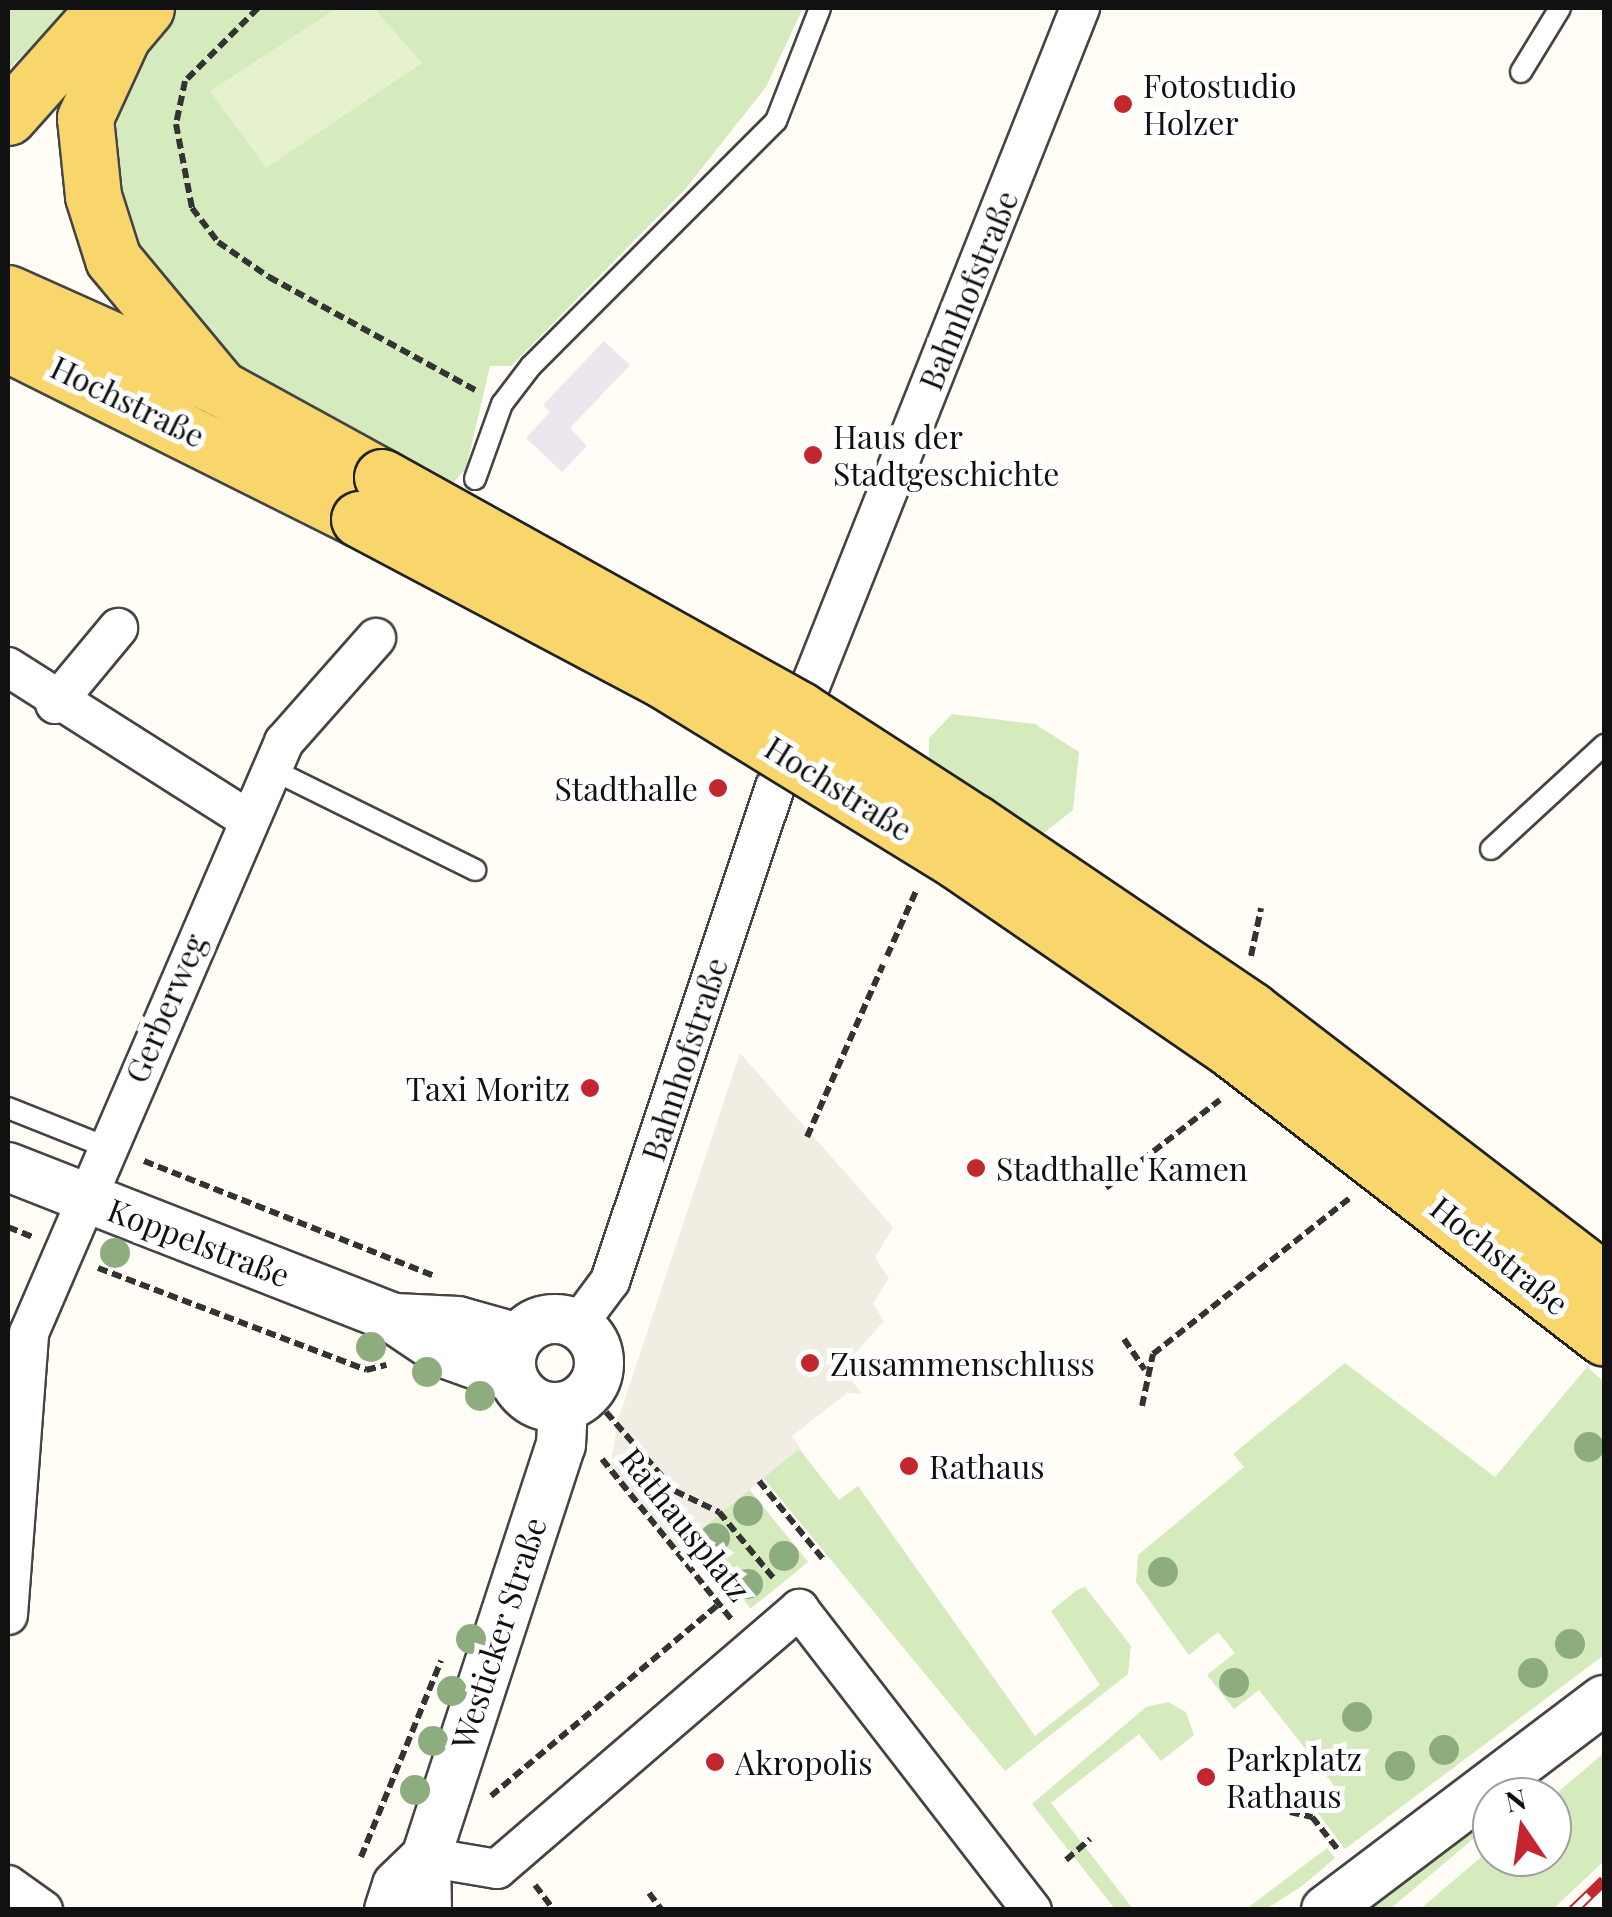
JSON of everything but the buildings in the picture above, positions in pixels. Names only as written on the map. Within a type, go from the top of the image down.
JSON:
[{"type":"main road","points":[[8,117],[104,8]]},
{"type":"main road","points":[[146,8],[122,37],[85,118],[92,196],[113,259],[220,388]]},
{"type":"main road","name":"Hochstraße","points":[[8,293],[220,388],[371,498],[957,861],[1228,1048],[1604,1338]]},
{"type":"main road","name":"Hochstraße","points":[[8,344],[371,498],[800,710],[1251,1010],[1604,1282]]},
{"type":"main road","points":[[8,383],[114,389]]},
{"type":"street","name":"Bahnhofstraße","points":[[811,684],[1080,8]]},
{"type":"street","points":[[55,704],[118,628]]},
{"type":"street","name":"Gerberweg","points":[[8,1615],[14,1534],[11,1438],[28,1334],[84,1197],[120,1152],[246,818],[271,769],[376,638]]},
{"type":"street","points":[[8,667],[55,704],[246,818]]},
{"type":"street","name":"Bahnhofstraße","points":[[578,1324],[610,1281],[775,787]]},
{"type":"street","name":"Koppelstraße","points":[[8,1167],[391,1318],[446,1354],[516,1358]]},
{"type":"street","points":[[552,1318],[578,1324],[600,1359],[573,1402],[538,1405],[516,1358],[552,1318]]},
{"type":"street","name":"Westicker Straße","points":[[427,1910],[448,1861],[573,1402]]},
{"type":"street","points":[[448,1861],[497,1869],[748,1640],[799,1609],[1032,1910]]},
{"type":"street","points":[[1326,1910],[1604,1700]]},
{"type":"street","name":"Westicker Straße","points":[[389,1910],[397,1885],[448,1861]]},
{"type":"street","points":[[8,1885],[43,1910]]},
{"type":"lane","points":[[475,480],[502,404],[578,312],[726,180],[776,121],[820,8]]},
{"type":"lane","points":[[1521,72],[1560,8]]},
{"type":"lane","points":[[1491,849],[1604,745]]},
{"type":"lane","points":[[271,769],[475,870]]},
{"type":"lane","points":[[8,1108],[120,1152]]},
{"type":"path","points":[[258,8],[184,81],[176,124],[192,208],[218,242],[270,277],[502,404]]},
{"type":"path","points":[[887,956],[922,878]]},
{"type":"path","points":[[808,1137],[883,964]]},
{"type":"path","points":[[1106,1188],[1230,1093]]},
{"type":"path","points":[[120,1152],[433,1274]]},
{"type":"path","points":[[1142,1406],[1145,1370],[1153,1354],[1360,1189]]},
{"type":"path","points":[[63,1251],[366,1370]]},
{"type":"path","points":[[1124,1338],[1145,1370]]},
{"type":"path","points":[[573,1402],[618,1420],[675,1491],[719,1512],[784,1590]]},
{"type":"path","name":"Rathausplatz","points":[[587,1453],[600,1457],[748,1640]]},
{"type":"path","points":[[759,1481],[823,1559]]},
{"type":"path","points":[[448,1861],[485,1801],[719,1604]]},
{"type":"path","points":[[355,1873],[445,1652]]},
{"type":"path","points":[[1290,1812],[1312,1817],[1346,1860]]},
{"type":"path","points":[[1066,1860],[1090,1839]]},
{"type":"path","points":[[534,1886],[554,1910]]},
{"type":"path","points":[[649,1894],[662,1910]]},
{"type":"shaded area","points":[[604,341],[630,365],[570,428],[587,446],[562,472],[526,438],[550,412],[543,405]]},
{"type":"shaded area","points":[[740,1053],[893,1227],[875,1258],[889,1278],[873,1304],[884,1321],[842,1368],[862,1394],[847,1393],[792,1436],[800,1448],[675,1551],[610,1468],[618,1420]]},
{"type":"green space","points":[[8,8],[69,8],[8,70]]},
{"type":"green space","points":[[146,8],[803,8],[766,87],[687,187],[511,366],[490,366],[466,469],[434,503],[220,388],[93,196],[122,37]]},
{"type":"green space","points":[[337,8],[374,8],[422,63],[266,168],[210,91]]},
{"type":"green space","points":[[952,714],[1035,724],[1079,752],[1073,810],[1044,833],[1008,831],[929,772],[929,738]]},
{"type":"green space","points":[[1345,1363],[1495,1477],[1587,1367],[1604,1382],[1604,1655],[1345,1849],[1317,1812],[1340,1793],[1259,1690],[1234,1709],[1207,1675],[1235,1653],[1218,1632],[1189,1655],[1136,1582],[1138,1555],[1244,1467],[1233,1454]]},
{"type":"green space","points":[[779,1423],[839,1500],[858,1486],[1035,1736],[1100,1685],[1051,1611],[1077,1590],[1085,1587],[1131,1646],[1128,1674],[1005,1771],[756,1469]]},
{"type":"green space","points":[[749,1489],[808,1562],[751,1609],[691,1536]]},
{"type":"green space","points":[[1168,1702],[1186,1712],[1194,1735],[1161,1761],[1139,1734],[1051,1803],[1133,1909],[1115,1909],[1032,1804],[1146,1707]]},
{"type":"green space","points":[[1604,1753],[1604,1861],[1553,1909],[1420,1909],[1472,1865],[1472,1877],[1572,1877],[1572,1780]]},
{"type":"green space","points":[[1472,1817],[1472,1840],[1390,1909],[1358,1910]]},
{"type":"green space","points":[[1327,1848],[1335,1858],[1302,1886],[1266,1909],[1246,1909]]},
{"type":"railway","points":[[1573,1910],[1604,1880]]},
{"type":"place","name":"Fotostudio Holzer","points":[[1123,104]]},
{"type":"place","name":"Haus der Stadtgeschichte","points":[[813,455]]},
{"type":"place","name":"Stadthalle","points":[[718,788]]},
{"type":"place","name":"Taxi Moritz","points":[[590,1088]]},
{"type":"place","name":"Stadthalle Kamen","points":[[976,1168]]},
{"type":"place","name":"Zusammenschluss","points":[[810,1363]]},
{"type":"place","name":"Rathaus","points":[[909,1466]]},
{"type":"place","name":"Akropolis","points":[[715,1762]]},
{"type":"place","name":"Parkplatz Rathaus","points":[[1206,1777]]}]
